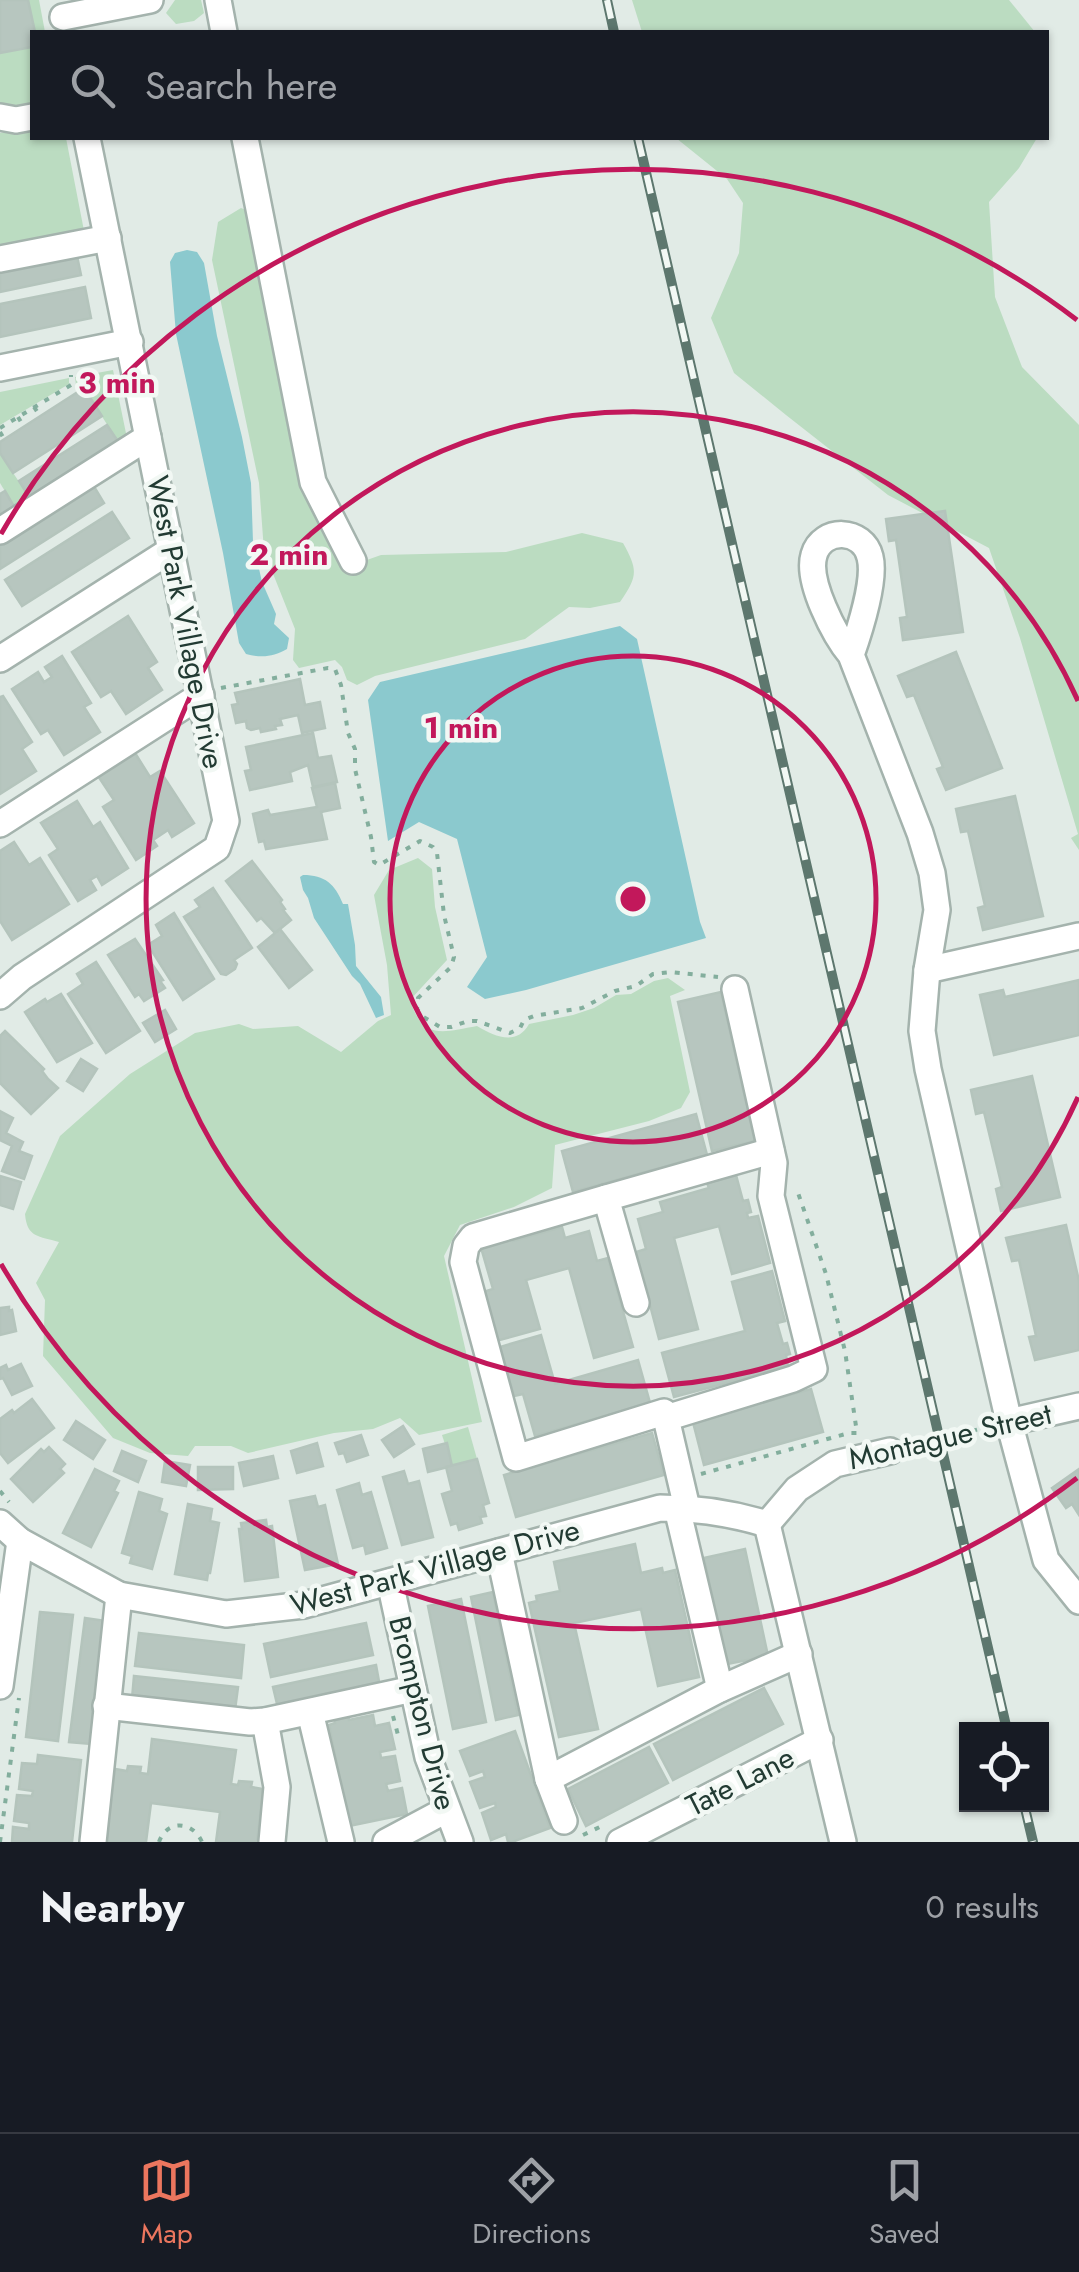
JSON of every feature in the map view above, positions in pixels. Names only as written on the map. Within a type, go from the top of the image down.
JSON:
[{"type":"street","points":[[62,16],[150,0]]},
{"type":"street","points":[[218,0],[224,30]]},
{"type":"street","points":[[0,117],[16,120],[30,116]]},
{"type":"street","name":"West Park Village Drive","points":[[0,996],[22,977],[218,848],[226,821],[87,140]]},
{"type":"street","points":[[245,140],[313,482],[353,561]]},
{"type":"street","points":[[0,259],[108,238]]},
{"type":"street","points":[[0,368],[130,342]]},
{"type":"street","points":[[0,531],[148,438]]},
{"type":"street","points":[[0,659],[172,550]]},
{"type":"street","points":[[851,655],[932,873],[936,910],[922,1031],[928,1068],[1009,1422],[1046,1560],[1079,1601]]},
{"type":"street","points":[[0,824],[201,695]]},
{"type":"street","points":[[927,970],[1079,936]]},
{"type":"street","points":[[666,1418],[814,1369],[771,1196],[774,1163],[734,989]]},
{"type":"street","points":[[720,1689],[664,1412],[516,1458],[463,1262],[466,1246],[473,1238],[771,1151]]},
{"type":"street","points":[[606,1198],[636,1303]]},
{"type":"street","name":"Montague Street","points":[[1009,1422],[1079,1406]]},
{"type":"street","name":"Montague Street","points":[[767,1524],[797,1490],[835,1464],[890,1451]]},
{"type":"street","name":"West Park Village Drive","points":[[0,1523],[20,1542],[119,1595],[226,1614],[304,1606],[660,1508],[732,1513],[767,1524]]},
{"type":"street","points":[[767,1524],[820,1740]]},
{"type":"street","points":[[10,1685],[6,1606],[20,1542]]},
{"type":"street","points":[[499,1552],[548,1779],[569,1830]]},
{"type":"street","name":"Brompton Drive","points":[[390,1582],[401,1692],[460,1842]]},
{"type":"street","points":[[93,1842],[119,1595]]},
{"type":"street","points":[[548,1779],[720,1689],[800,1654]]},
{"type":"street","points":[[106,1706],[265,1722],[401,1692]]},
{"type":"street","points":[[310,1712],[341,1842]]},
{"type":"street","points":[[265,1722],[277,1787],[272,1842]]},
{"type":"street","name":"Tate Lane","points":[[613,1833],[820,1740],[844,1842]]},
{"type":"street","points":[[386,1842],[446,1810]]},
{"type":"path","points":[[71,375],[74,394]]},
{"type":"path","points":[[4,439],[0,430],[70,386]]},
{"type":"path","points":[[52,397],[58,405]]},
{"type":"path","points":[[34,408],[40,416]]},
{"type":"path","points":[[18,418],[24,426]]},
{"type":"path","name":"Montague Street","points":[[890,1451],[1009,1422]]},
{"type":"path","points":[[0,1842],[10,1685]]},
{"type":"path","points":[[399,1738],[401,1692]]},
{"type":"path","points":[[160,1842],[169,1828],[182,1824],[200,1835],[202,1842]]},
{"type":"path","points":[[569,1830],[613,1833]]},
{"type":"green space","points":[[0,0],[39,0],[45,30],[30,30],[30,119],[0,126]]},
{"type":"green space","points":[[175,0],[201,0],[204,13],[194,21],[176,24],[166,13]]},
{"type":"green space","points":[[632,0],[1009,0],[1033,30],[641,30]]},
{"type":"green space","points":[[30,128],[30,140],[66,140],[85,236],[0,254],[0,133]]},
{"type":"green space","points":[[678,140],[1036,140],[1019,168],[989,202],[995,297],[1022,367],[1079,425],[1079,850],[1071,838],[1078,834],[989,548],[888,495],[734,373],[711,318],[739,253],[743,203],[727,179]]},
{"type":"green space","points":[[241,208],[253,213],[347,567],[381,555],[506,552],[582,533],[623,543],[634,573],[620,602],[590,608],[569,607],[525,639],[375,676],[357,685],[347,680],[335,660],[299,668],[293,660],[295,629],[264,551],[259,483],[212,260],[218,222]]},
{"type":"green space","points":[[113,370],[128,443],[121,447],[85,389],[77,393],[75,377]]},
{"type":"green space","points":[[69,378],[69,384],[0,425],[0,392]]},
{"type":"green space","points":[[0,453],[33,503],[18,513],[0,483]]},
{"type":"green space","points":[[418,858],[432,869],[435,907],[447,960],[410,1000],[421,1022],[436,1031],[477,1026],[498,1036],[512,1037],[529,1024],[573,1015],[616,995],[631,994],[668,978],[685,990],[670,996],[690,1092],[681,1108],[649,1121],[555,1145],[552,1188],[514,1207],[460,1225],[444,1256],[482,1422],[419,1435],[400,1418],[373,1429],[334,1433],[248,1453],[231,1446],[195,1446],[188,1456],[150,1453],[113,1438],[43,1356],[45,1300],[36,1283],[59,1242],[31,1232],[25,1214],[60,1136],[130,1074],[195,1033],[239,1024],[253,1029],[298,1026],[341,1052],[391,1015],[387,965],[374,895],[389,870]]},
{"type":"green space","points":[[468,1427],[477,1459],[452,1466],[442,1435]]},
{"type":"water","points":[[197,252],[204,263],[251,483],[253,542],[262,582],[276,614],[274,624],[289,638],[287,649],[272,655],[246,654],[239,643],[176,334],[170,262],[175,253]]},
{"type":"water","points":[[620,626],[637,639],[706,938],[485,999],[467,987],[487,957],[457,839],[419,822],[388,841],[368,700],[380,682]]},
{"type":"water","points":[[303,875],[328,882],[343,904],[348,904],[356,966],[381,997],[384,1015],[376,1018],[360,984],[314,918],[303,890]]},
{"type":"building","points":[[0,0],[28,0],[35,30],[30,30],[30,47],[0,53]]},
{"type":"building","points":[[77,256],[81,275],[0,292],[0,271]]},
{"type":"building","points":[[85,287],[91,318],[0,337],[0,304]]},
{"type":"building","points":[[84,388],[102,416],[13,473],[0,453],[0,442]]},
{"type":"building","points":[[107,425],[119,443],[31,500],[19,481]]},
{"type":"building","points":[[93,485],[104,503],[0,569],[0,544]]},
{"type":"building","points":[[5,491],[16,510],[0,520],[0,494]]},
{"type":"building","points":[[945,511],[963,632],[903,640],[900,618],[907,617],[896,540],[889,541],[886,519]]},
{"type":"building","points":[[112,512],[129,538],[22,606],[5,580]]},
{"type":"building","points":[[128,616],[157,662],[148,668],[162,690],[126,714],[111,691],[101,697],[72,652]]},
{"type":"building","points":[[956,652],[1002,768],[946,790],[937,769],[943,767],[914,695],[907,697],[898,676]]},
{"type":"building","points":[[62,656],[91,703],[84,707],[100,732],[64,755],[48,730],[41,734],[12,689],[38,672],[44,682],[52,677],[45,667]]},
{"type":"building","points":[[300,679],[305,705],[320,702],[325,728],[302,733],[298,715],[280,719],[282,725],[261,732],[260,728],[247,728],[246,721],[236,723],[232,705],[238,704],[235,693]]},
{"type":"building","points":[[3,696],[32,742],[22,749],[36,771],[0,794],[0,697]]},
{"type":"building","points":[[313,733],[318,758],[331,756],[337,782],[313,787],[308,765],[290,772],[292,781],[250,790],[245,771],[251,770],[246,747]]},
{"type":"building","points":[[135,753],[150,777],[160,771],[194,823],[172,837],[168,830],[153,840],[157,846],[136,860],[103,807],[114,800],[98,776]]},
{"type":"building","points":[[335,783],[340,808],[321,812],[327,839],[266,849],[264,841],[259,842],[253,814],[317,807],[312,788]]},
{"type":"building","points":[[1015,796],[1043,916],[983,930],[978,908],[985,906],[968,831],[961,832],[956,809]]},
{"type":"building","points":[[77,801],[93,827],[100,822],[128,868],[102,885],[97,876],[90,880],[96,890],[78,901],[49,855],[58,849],[41,823]]},
{"type":"building","points":[[14,842],[29,865],[40,858],[69,904],[12,940],[0,921],[0,851]]},
{"type":"building","points":[[252,861],[282,900],[283,910],[291,920],[275,933],[261,918],[257,921],[226,881]]},
{"type":"building","points":[[213,888],[252,948],[234,960],[235,969],[226,975],[221,974],[184,917],[200,907],[195,900]]},
{"type":"building","points":[[174,913],[214,979],[183,1000],[148,945],[162,936],[156,925]]},
{"type":"building","points":[[280,929],[312,970],[289,988],[258,947]]},
{"type":"building","points":[[135,939],[165,988],[144,1001],[139,994],[135,997],[108,955]]},
{"type":"building","points":[[96,962],[140,1031],[106,1053],[68,994],[83,984],[77,974]]},
{"type":"building","points":[[1079,980],[1079,1035],[994,1055],[980,995],[1003,990],[1005,997]]},
{"type":"building","points":[[721,992],[755,1141],[712,1151],[678,1002]]},
{"type":"building","points":[[61,994],[92,1043],[57,1062],[25,1012]]},
{"type":"building","points":[[165,1010],[176,1029],[155,1042],[143,1023]]},
{"type":"building","points":[[5,1031],[58,1088],[31,1114],[0,1083],[0,1036]]},
{"type":"building","points":[[81,1059],[97,1069],[83,1091],[67,1081]]},
{"type":"building","points":[[1032,1076],[1060,1197],[1001,1211],[996,1189],[1002,1187],[984,1112],[976,1114],[971,1090]]},
{"type":"building","points":[[0,1111],[13,1118],[6,1133],[23,1142],[19,1151],[32,1156],[24,1179],[2,1171],[12,1146],[0,1140]]},
{"type":"building","points":[[696,1114],[707,1155],[573,1192],[562,1151]]},
{"type":"building","points":[[736,1175],[743,1201],[748,1200],[748,1218],[758,1216],[770,1263],[732,1274],[719,1226],[674,1238],[698,1329],[659,1339],[636,1252],[646,1249],[638,1219],[663,1212],[660,1202],[709,1188],[707,1183]]},
{"type":"building","points":[[0,1176],[21,1182],[13,1209],[0,1205]]},
{"type":"building","points":[[1066,1225],[1079,1281],[1079,1350],[1035,1360],[1029,1337],[1036,1336],[1019,1260],[1012,1261],[1006,1238]]},
{"type":"building","points":[[562,1227],[565,1238],[589,1231],[597,1261],[608,1258],[633,1347],[594,1358],[569,1268],[526,1280],[540,1329],[496,1341],[483,1292],[493,1289],[480,1244],[511,1235],[513,1241]]},
{"type":"building","points":[[772,1271],[785,1321],[777,1323],[790,1354],[786,1355],[788,1367],[674,1397],[662,1353],[745,1331],[732,1282]]},
{"type":"building","points":[[9,1307],[16,1331],[0,1335],[0,1308]]},
{"type":"building","points":[[541,1335],[555,1384],[638,1360],[650,1403],[535,1436],[523,1394],[514,1396],[500,1347]]},
{"type":"building","points":[[21,1364],[32,1386],[12,1395],[0,1379],[0,1368],[6,1365],[8,1370]]},
{"type":"building","points":[[811,1389],[823,1432],[704,1465],[693,1422]]},
{"type":"building","points":[[32,1399],[54,1428],[8,1463],[0,1453],[0,1419]]},
{"type":"building","points":[[76,1421],[105,1440],[93,1459],[64,1440]]},
{"type":"building","points":[[403,1426],[414,1444],[394,1457],[382,1440]]},
{"type":"building","points":[[652,1433],[664,1475],[516,1517],[504,1475]]},
{"type":"building","points":[[361,1435],[368,1455],[347,1462],[335,1443]]},
{"type":"building","points":[[317,1443],[323,1466],[297,1473],[291,1451]]},
{"type":"building","points":[[447,1443],[452,1466],[428,1472],[423,1449]]},
{"type":"building","points":[[49,1447],[65,1464],[60,1469],[64,1473],[33,1502],[11,1479],[41,1449],[44,1452]]},
{"type":"building","points":[[122,1451],[146,1461],[138,1482],[114,1471]]},
{"type":"building","points":[[273,1456],[278,1478],[244,1486],[239,1463]]},
{"type":"building","points":[[477,1459],[489,1503],[483,1505],[486,1516],[480,1517],[482,1523],[459,1530],[457,1523],[451,1525],[442,1494],[452,1491],[446,1467]]},
{"type":"building","points":[[165,1461],[190,1465],[186,1486],[162,1482]]},
{"type":"building","points":[[198,1467],[233,1467],[233,1489],[198,1490]]},
{"type":"building","points":[[95,1469],[119,1481],[114,1491],[118,1493],[91,1547],[63,1533]]},
{"type":"building","points":[[1079,1469],[1079,1515],[1072,1504],[1066,1508],[1052,1488]]},
{"type":"building","points":[[404,1471],[408,1484],[419,1481],[433,1537],[402,1545],[383,1477]]},
{"type":"building","points":[[359,1483],[362,1495],[371,1492],[387,1548],[366,1554],[364,1545],[353,1548],[337,1490]]},
{"type":"building","points":[[139,1492],[162,1499],[159,1511],[167,1514],[152,1569],[130,1563],[132,1556],[122,1553]]},
{"type":"building","points":[[315,1496],[318,1507],[325,1505],[338,1564],[305,1570],[290,1501]]},
{"type":"building","points":[[188,1504],[212,1509],[210,1521],[219,1523],[207,1580],[175,1574]]},
{"type":"building","points":[[266,1520],[267,1527],[272,1526],[278,1577],[245,1581],[241,1523]]},
{"type":"building","points":[[635,1544],[641,1573],[662,1568],[663,1573],[675,1570],[699,1677],[658,1686],[641,1609],[574,1623],[598,1729],[559,1737],[529,1603],[537,1601],[536,1596],[560,1591],[554,1562]]},
{"type":"building","points":[[745,1549],[768,1656],[727,1664],[704,1558]]},
{"type":"building","points":[[493,1592],[518,1715],[496,1720],[471,1597]]},
{"type":"building","points":[[461,1599],[486,1722],[453,1729],[428,1606]]},
{"type":"building","points":[[40,1612],[73,1615],[58,1741],[26,1737]]},
{"type":"building","points":[[85,1618],[106,1621],[91,1744],[69,1742]]},
{"type":"building","points":[[366,1623],[373,1655],[271,1677],[264,1644]]},
{"type":"building","points":[[139,1633],[244,1645],[241,1678],[135,1666]]},
{"type":"building","points":[[376,1665],[380,1687],[278,1708],[273,1687]]},
{"type":"building","points":[[134,1676],[238,1687],[235,1710],[132,1699]]},
{"type":"building","points":[[764,1688],[783,1724],[673,1780],[654,1744]]},
{"type":"building","points":[[348,1714],[349,1720],[373,1715],[375,1726],[389,1723],[395,1749],[380,1752],[381,1758],[395,1756],[400,1781],[386,1784],[388,1791],[402,1788],[407,1814],[349,1826],[329,1725],[335,1723],[334,1717]]},
{"type":"building","points":[[515,1731],[550,1828],[512,1842],[508,1842],[506,1834],[491,1840],[482,1813],[496,1807],[495,1803],[480,1808],[470,1782],[485,1777],[483,1771],[470,1776],[460,1751]]},
{"type":"building","points":[[152,1739],[236,1750],[231,1784],[252,1782],[251,1787],[263,1789],[257,1842],[216,1842],[220,1812],[151,1803],[146,1842],[106,1842],[115,1769],[141,1767],[140,1773],[148,1774]]},
{"type":"building","points":[[649,1747],[668,1783],[586,1826],[568,1789]]},
{"type":"building","points":[[38,1755],[81,1760],[72,1842],[12,1842],[13,1827],[29,1829],[29,1823],[14,1821],[17,1795],[32,1796],[33,1791],[19,1789],[22,1763],[37,1764]]},
{"type":"railway","points":[[607,0],[614,30]]},
{"type":"railway","points":[[638,140],[1005,1722]]},
{"type":"railway","points":[[1026,1812],[1033,1842]]}]
